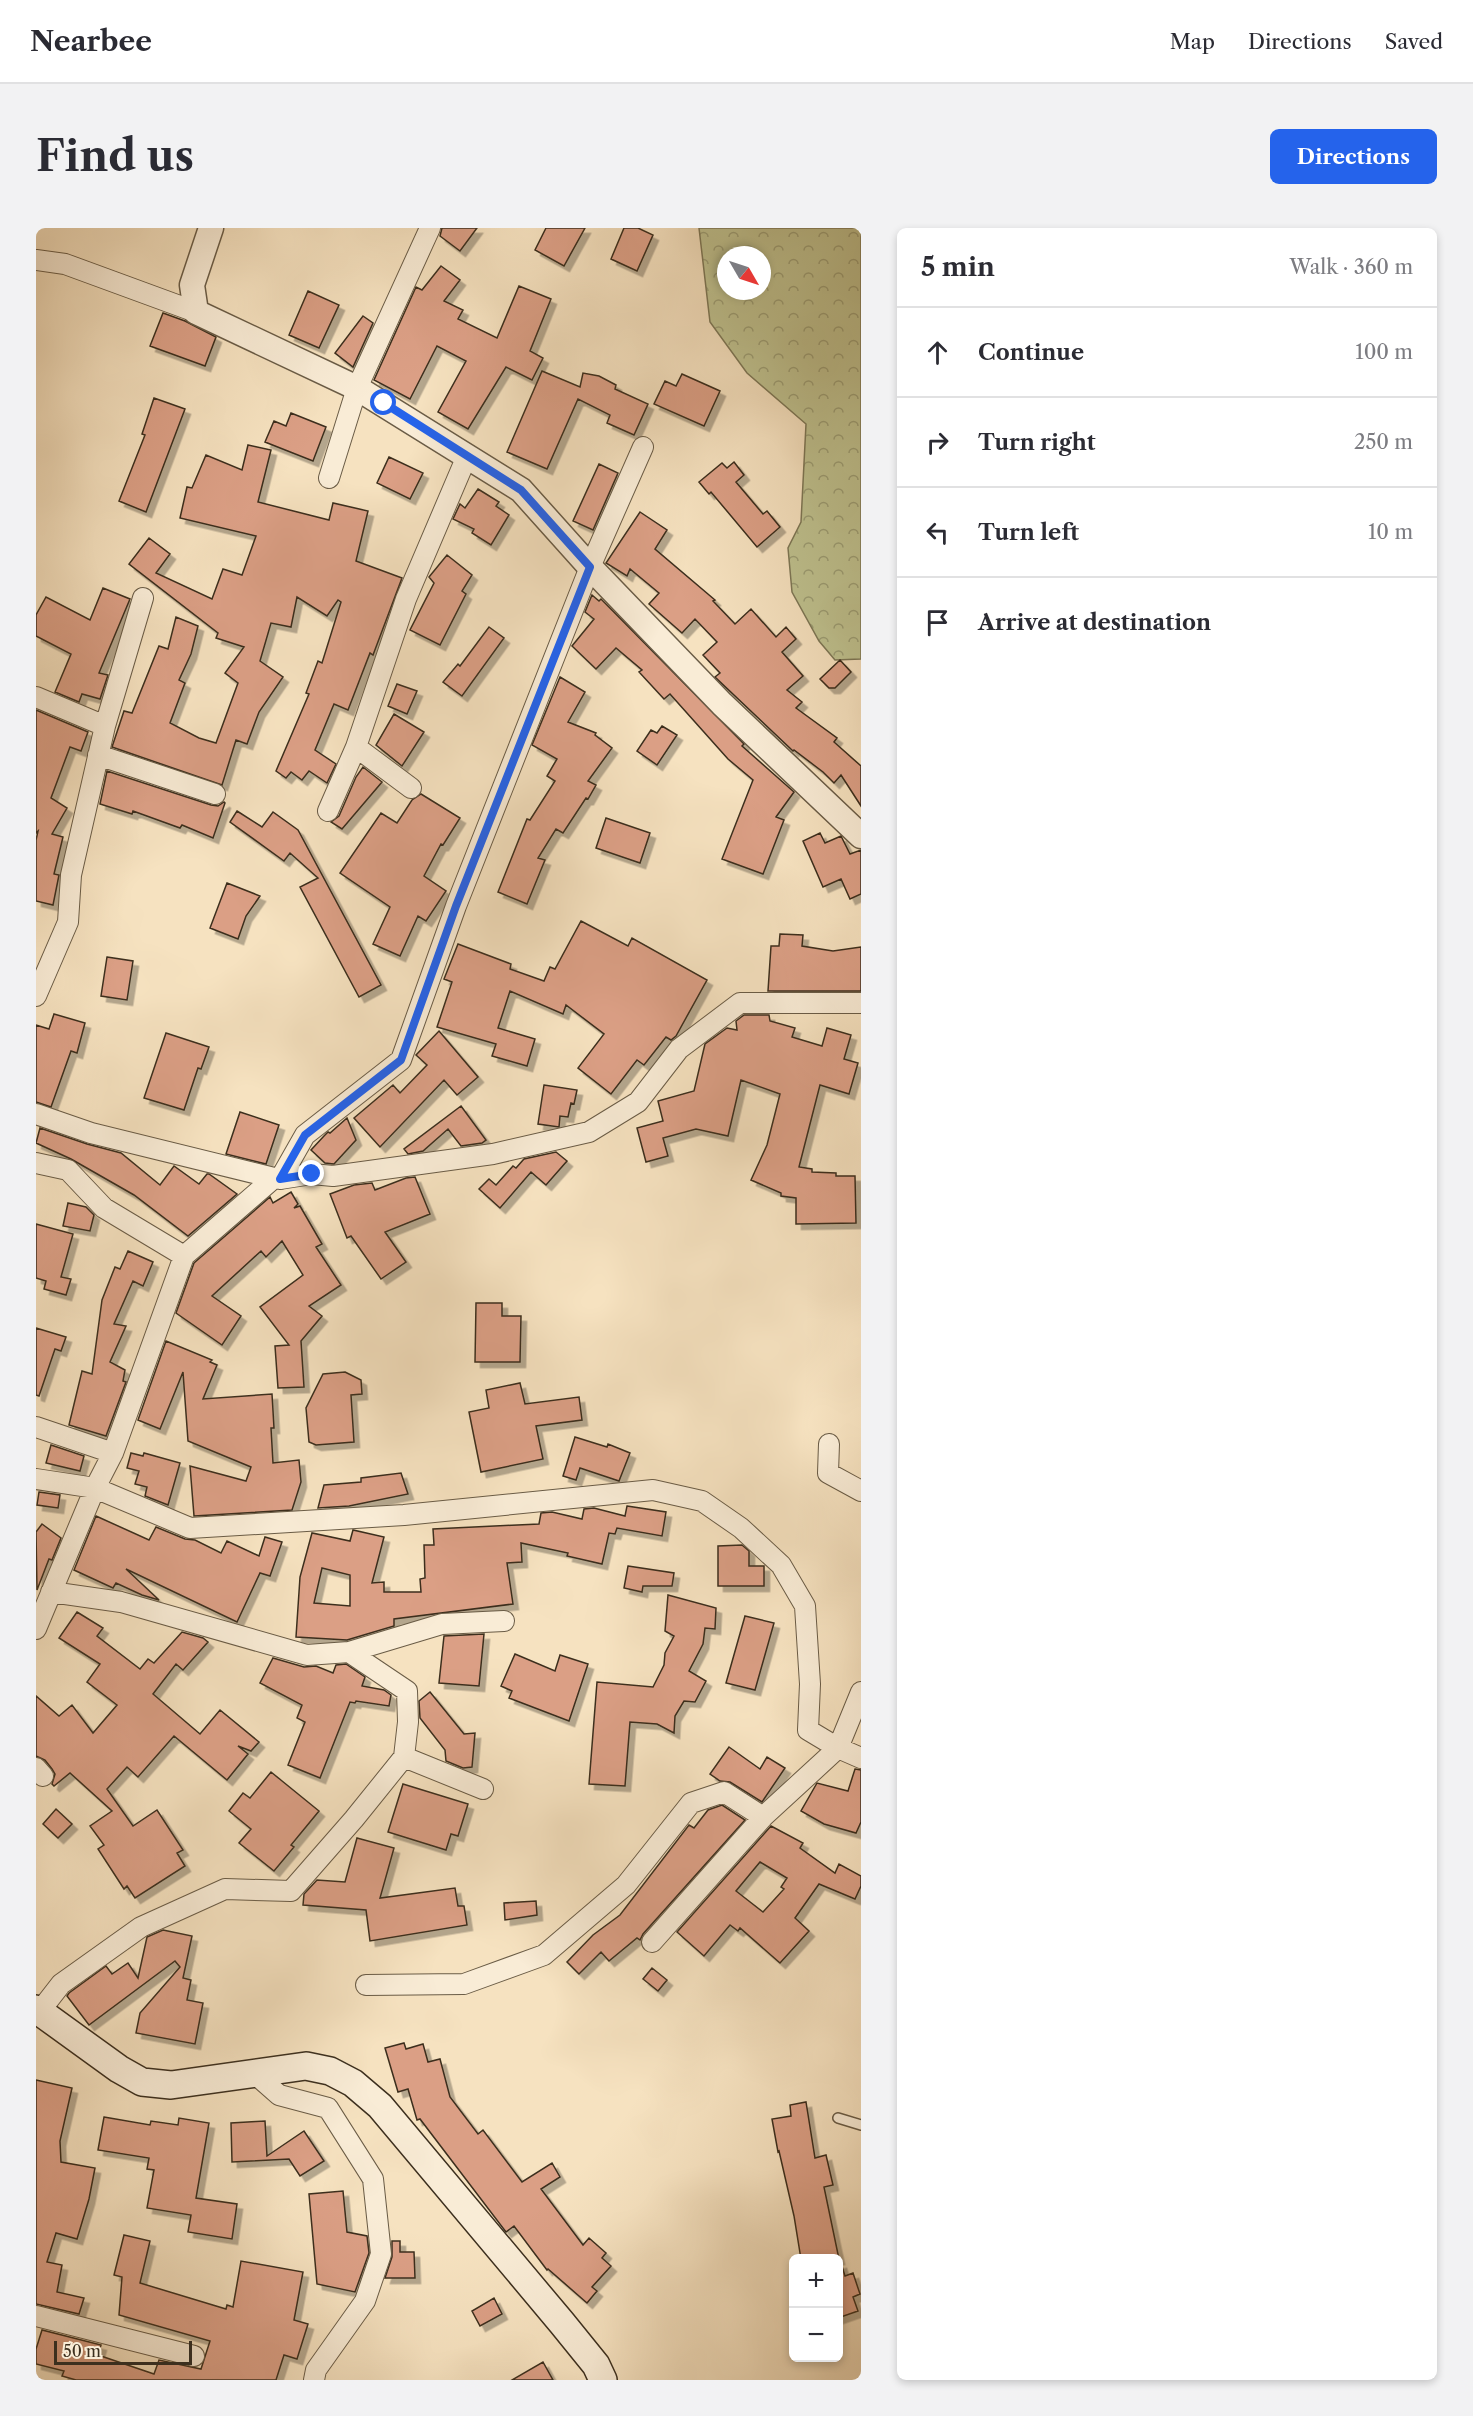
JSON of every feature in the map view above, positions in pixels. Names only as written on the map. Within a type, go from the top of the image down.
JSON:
[{"type":"main road","points":[[38,2010],[119,2069],[142,2082],[171,2085],[306,2066],[330,2071],[353,2083],[380,2106],[562,2323],[596,2366],[603,2380]]},
{"type":"street","points":[[196,312],[192,285],[211,228]]},
{"type":"street","points":[[329,478],[357,388],[430,228]]},
{"type":"street","points":[[36,260],[65,264],[196,312],[357,388],[521,490],[590,567],[723,704],[861,836]]},
{"type":"street","points":[[36,1629],[95,1488],[113,1453],[184,1256],[277,1179],[305,1135],[401,1060],[456,906],[590,567],[644,447]]},
{"type":"street","points":[[328,811],[356,747],[406,599],[467,456]]},
{"type":"street","points":[[36,996],[68,922],[71,874],[98,755],[143,598]]},
{"type":"street","points":[[36,697],[105,726]]},
{"type":"street","points":[[356,747],[411,788]]},
{"type":"street","points":[[98,755],[215,794]]},
{"type":"street","points":[[36,1114],[91,1133],[277,1179],[312,1174],[349,1174],[493,1154],[589,1132],[638,1102],[679,1049],[740,1003],[861,1003]]},
{"type":"street","points":[[36,1163],[68,1170],[104,1208],[184,1256]]},
{"type":"street","points":[[36,1426],[113,1453]]},
{"type":"street","points":[[829,1444],[828,1473],[861,1491]]},
{"type":"street","points":[[36,1479],[95,1488],[190,1528],[404,1515],[653,1490],[702,1501],[741,1528],[781,1565],[805,1606],[810,1684],[808,1730],[838,1748],[861,1758]]},
{"type":"street","points":[[51,1592],[121,1602],[307,1655],[350,1652],[442,1624],[504,1621]]},
{"type":"street","points":[[38,2010],[61,1984],[141,1926],[225,1889],[291,1891],[354,1819],[404,1757],[408,1722],[407,1691],[350,1652]]},
{"type":"street","points":[[652,1942],[763,1817],[838,1748],[861,1692]]},
{"type":"street","points":[[404,1757],[483,1789]]},
{"type":"street","points":[[366,1985],[464,1984],[544,1955],[626,1885],[691,1803],[724,1792],[763,1817]]},
{"type":"street","points":[[254,2073],[279,2095],[328,2108],[373,2179],[381,2254],[365,2301],[316,2370],[314,2380]]},
{"type":"street","points":[[36,2316],[194,2356]]},
{"type":"lane","points":[[838,2118],[861,2125]]},
{"type":"green space","points":[[699,228],[861,228],[861,659],[835,660],[819,641],[792,592],[788,548],[801,522],[806,424],[747,373],[710,322]]},
{"type":"building","points":[[442,228],[477,228],[460,251],[440,236]]},
{"type":"building","points":[[546,228],[585,228],[564,266],[535,250]]},
{"type":"building","points":[[624,228],[638,228],[653,235],[637,271],[611,259]]},
{"type":"building","points":[[441,266],[460,280],[444,301],[463,310],[458,319],[497,338],[519,286],[551,299],[530,351],[543,358],[532,380],[506,367],[468,429],[438,412],[466,361],[437,346],[410,399],[374,380],[416,287],[422,290]]},
{"type":"building","points":[[308,291],[339,305],[319,348],[289,335]]},
{"type":"building","points":[[163,313],[216,337],[205,366],[150,346]]},
{"type":"building","points":[[363,316],[373,323],[353,367],[335,353]]},
{"type":"building","points":[[542,371],[580,387],[583,373],[599,376],[616,385],[615,389],[648,404],[634,435],[607,423],[610,415],[578,399],[547,469],[507,452]]},
{"type":"building","points":[[682,374],[720,391],[704,426],[654,404],[665,381],[676,386]]},
{"type":"building","points":[[154,398],[185,409],[146,512],[119,501],[145,435],[142,434]]},
{"type":"building","points":[[291,413],[326,427],[313,461],[265,442],[274,421],[286,426]]},
{"type":"building","points":[[248,445],[271,450],[258,502],[329,520],[333,503],[368,511],[356,561],[402,578],[373,655],[370,653],[348,710],[334,704],[315,750],[336,764],[327,783],[309,771],[302,780],[291,772],[286,778],[276,771],[309,694],[306,693],[318,661],[322,663],[341,602],[338,600],[327,616],[297,597],[291,627],[271,623],[260,661],[283,677],[259,712],[247,744],[236,740],[222,785],[112,747],[124,711],[132,713],[159,646],[168,649],[176,617],[198,626],[191,654],[179,680],[185,683],[170,723],[199,738],[216,743],[238,683],[225,673],[244,647],[216,638],[218,633],[129,564],[149,538],[170,554],[156,573],[212,599],[223,569],[242,575],[256,536],[180,518],[187,487],[192,488],[206,455],[242,470]]},
{"type":"building","points":[[389,457],[423,473],[410,499],[377,483]]},
{"type":"building","points":[[734,462],[744,475],[736,482],[763,514],[767,511],[780,527],[757,547],[711,492],[709,494],[699,482],[722,463],[727,468]]},
{"type":"building","points":[[599,464],[618,473],[593,530],[573,521]]},
{"type":"building","points":[[478,489],[499,502],[496,506],[509,515],[491,545],[472,533],[474,529],[453,519],[460,504],[465,508]]},
{"type":"building","points":[[640,512],[667,530],[655,549],[715,600],[713,601],[735,624],[751,609],[776,637],[786,627],[796,639],[782,652],[803,676],[787,690],[802,702],[796,708],[837,738],[834,742],[861,766],[861,806],[841,775],[834,783],[823,772],[793,751],[715,677],[720,673],[703,655],[717,642],[695,619],[682,633],[649,604],[659,593],[630,569],[627,576],[606,563]]},
{"type":"building","points":[[447,555],[472,575],[462,591],[466,594],[440,645],[410,630],[434,583],[429,577]]},
{"type":"building","points":[[103,588],[130,599],[99,673],[108,675],[100,699],[82,694],[79,702],[55,692],[71,654],[36,636],[36,615],[46,597],[90,620]]},
{"type":"building","points":[[592,595],[599,601],[601,599],[744,744],[742,746],[794,792],[776,817],[784,820],[763,874],[722,859],[753,780],[728,759],[670,694],[664,699],[639,672],[642,670],[616,648],[596,669],[572,646],[594,619],[585,612]]},
{"type":"building","points":[[489,627],[504,638],[462,696],[443,682],[458,664],[460,666]]},
{"type":"building","points":[[840,660],[851,672],[835,688],[829,688],[820,679]]},
{"type":"building","points":[[560,677],[585,692],[568,722],[596,733],[595,735],[612,748],[588,781],[596,785],[588,799],[586,798],[563,833],[556,829],[538,858],[545,860],[527,904],[498,892],[527,819],[530,820],[555,781],[547,776],[557,759],[532,745]]},
{"type":"building","points":[[397,684],[417,691],[407,714],[388,706]]},
{"type":"building","points":[[36,710],[88,732],[81,751],[70,747],[51,798],[67,808],[52,834],[63,837],[54,874],[59,875],[53,905],[36,901],[38,831],[36,833]]},
{"type":"building","points":[[394,714],[424,732],[402,766],[376,745]]},
{"type":"building","points":[[662,726],[677,735],[657,765],[637,751],[651,730],[657,733]]},
{"type":"building","points":[[363,767],[382,782],[342,829],[331,822],[339,816],[356,777]]},
{"type":"building","points":[[107,771],[211,805],[218,806],[224,802],[213,838],[182,825],[180,828],[133,811],[132,814],[100,804]]},
{"type":"building","points":[[421,794],[460,818],[443,845],[441,844],[424,876],[446,891],[426,921],[418,916],[400,956],[373,944],[390,907],[340,873],[381,813],[397,823],[412,800]]},
{"type":"building","points":[[237,811],[262,827],[273,812],[298,830],[381,985],[359,997],[300,887],[318,878],[290,853],[284,861],[230,822]]},
{"type":"building","points":[[606,818],[650,833],[640,863],[596,848]]},
{"type":"building","points":[[820,833],[825,843],[841,836],[850,854],[861,850],[861,894],[850,899],[841,879],[823,887],[803,841]]},
{"type":"building","points":[[227,883],[260,896],[246,916],[238,939],[210,928]]},
{"type":"building","points":[[581,921],[628,946],[632,938],[707,980],[676,1036],[671,1040],[666,1037],[644,1065],[637,1060],[611,1094],[578,1068],[604,1034],[566,1005],[563,1014],[510,991],[498,1028],[535,1039],[527,1066],[492,1056],[496,1044],[437,1027],[452,982],[444,979],[458,944],[511,964],[510,969],[544,981],[550,967],[555,969]]},
{"type":"building","points":[[780,934],[803,935],[802,946],[833,951],[861,947],[861,991],[768,991],[771,946],[779,946]]},
{"type":"building","points":[[107,957],[133,961],[127,1000],[101,996]]},
{"type":"building","points":[[54,1014],[85,1023],[77,1053],[71,1051],[51,1107],[36,1102],[36,1025],[49,1029]]},
{"type":"building","points":[[744,1015],[769,1015],[770,1021],[795,1028],[792,1037],[822,1046],[827,1028],[851,1035],[844,1059],[858,1063],[849,1094],[820,1085],[799,1167],[812,1169],[812,1172],[836,1173],[836,1176],[855,1176],[856,1223],[796,1224],[796,1198],[781,1196],[781,1193],[751,1180],[767,1145],[780,1094],[741,1080],[728,1136],[696,1129],[663,1138],[668,1156],[646,1162],[637,1128],[663,1121],[658,1101],[694,1091],[705,1044],[727,1028],[737,1030],[736,1021]]},
{"type":"building","points":[[439,1031],[478,1077],[457,1095],[444,1080],[380,1147],[354,1118],[393,1085],[400,1093],[427,1065],[416,1055]]},
{"type":"building","points":[[166,1033],[209,1047],[201,1069],[198,1068],[184,1110],[144,1098]]},
{"type":"building","points":[[544,1085],[577,1090],[568,1117],[560,1116],[559,1127],[538,1124]]},
{"type":"building","points":[[461,1106],[486,1140],[482,1143],[461,1146],[448,1129],[423,1151],[408,1154],[404,1149]]},
{"type":"building","points":[[240,1112],[279,1125],[266,1164],[226,1154]]},
{"type":"building","points":[[347,1118],[356,1140],[334,1164],[325,1163],[311,1150],[328,1132],[330,1133]]},
{"type":"building","points":[[40,1128],[121,1153],[160,1185],[174,1166],[199,1184],[209,1174],[237,1194],[188,1236],[134,1195],[71,1159],[36,1143]]},
{"type":"building","points":[[556,1152],[567,1161],[546,1185],[531,1172],[500,1208],[479,1189],[489,1179],[496,1185],[513,1166],[516,1168],[524,1159]]},
{"type":"building","points":[[415,1177],[430,1214],[385,1232],[406,1262],[381,1279],[351,1236],[347,1238],[330,1194],[354,1185],[372,1183],[375,1190],[406,1178]]},
{"type":"building","points":[[291,1192],[298,1204],[294,1208],[300,1206],[322,1244],[316,1247],[341,1285],[309,1306],[322,1316],[301,1341],[304,1387],[278,1388],[275,1346],[289,1345],[260,1307],[303,1275],[282,1241],[266,1257],[261,1251],[212,1296],[241,1316],[222,1345],[176,1313],[194,1263],[270,1197],[273,1203]]},
{"type":"building","points":[[68,1203],[86,1207],[94,1215],[90,1231],[63,1226]]},
{"type":"building","points":[[36,1224],[73,1234],[61,1277],[71,1279],[66,1295],[44,1289],[46,1281],[36,1278]]},
{"type":"building","points":[[128,1251],[153,1262],[143,1286],[133,1281],[114,1324],[126,1326],[110,1362],[125,1370],[123,1381],[126,1382],[106,1436],[69,1425],[82,1371],[92,1374],[102,1300],[115,1267],[120,1269]]},
{"type":"building","points":[[476,1303],[502,1303],[502,1316],[521,1316],[520,1362],[475,1362]]},
{"type":"building","points":[[36,1328],[66,1337],[61,1351],[55,1349],[39,1396],[36,1395]]},
{"type":"building","points":[[166,1341],[212,1360],[210,1362],[217,1365],[203,1399],[272,1394],[273,1463],[299,1460],[301,1482],[292,1510],[194,1516],[190,1466],[246,1481],[251,1467],[188,1441],[183,1372],[160,1429],[138,1420]]},
{"type":"building","points":[[345,1372],[361,1380],[362,1394],[351,1395],[354,1442],[316,1445],[309,1442],[306,1408],[323,1374]]},
{"type":"building","points":[[520,1383],[525,1404],[579,1397],[582,1420],[536,1426],[543,1459],[481,1472],[469,1412],[489,1408],[486,1390]]},
{"type":"building","points":[[575,1437],[607,1447],[608,1444],[630,1453],[619,1481],[580,1468],[576,1480],[563,1476]]},
{"type":"building","points":[[51,1445],[84,1456],[80,1471],[46,1463]]},
{"type":"building","points":[[131,1453],[143,1456],[144,1453],[180,1463],[168,1505],[145,1496],[147,1487],[135,1484],[139,1471],[127,1468]]},
{"type":"building","points":[[401,1473],[408,1494],[349,1506],[318,1508],[324,1485],[361,1482],[361,1478]]},
{"type":"building","points":[[39,1492],[60,1495],[58,1508],[37,1505]]},
{"type":"building","points":[[627,1506],[666,1512],[662,1536],[617,1528],[615,1534],[609,1533],[602,1564],[567,1556],[568,1553],[521,1543],[522,1562],[507,1563],[513,1604],[394,1619],[394,1626],[347,1640],[296,1637],[300,1577],[312,1533],[350,1541],[353,1530],[384,1537],[372,1583],[384,1582],[384,1592],[421,1592],[420,1579],[425,1578],[424,1545],[434,1545],[433,1529],[539,1524],[541,1513],[552,1512],[582,1519],[584,1509],[594,1508],[625,1516]],"holes":[[[322,1568],[350,1575],[350,1606],[314,1603]]]},
{"type":"building","points":[[96,1516],[149,1540],[156,1527],[185,1539],[195,1540],[221,1553],[227,1541],[259,1556],[265,1537],[282,1542],[270,1576],[260,1573],[237,1622],[126,1569],[159,1600],[116,1583],[113,1588],[74,1570]]},
{"type":"building","points":[[42,1524],[61,1538],[52,1560],[49,1559],[37,1590],[36,1532]]},
{"type":"building","points":[[742,1545],[749,1551],[749,1566],[764,1566],[764,1586],[718,1586],[718,1546]]},
{"type":"building","points":[[628,1566],[674,1573],[672,1586],[643,1586],[642,1592],[624,1588]]},
{"type":"building","points":[[668,1595],[716,1608],[715,1629],[705,1628],[703,1644],[689,1671],[706,1681],[695,1702],[684,1701],[675,1716],[674,1733],[657,1724],[630,1722],[625,1786],[589,1784],[597,1682],[653,1687],[664,1665],[665,1653],[674,1636],[665,1631]]},
{"type":"building","points":[[77,1612],[103,1628],[97,1636],[140,1669],[148,1659],[154,1663],[182,1632],[203,1638],[208,1642],[183,1670],[176,1664],[153,1694],[200,1734],[220,1710],[259,1742],[251,1751],[238,1746],[248,1754],[227,1780],[174,1736],[138,1777],[127,1767],[107,1789],[133,1826],[157,1810],[183,1850],[177,1853],[185,1866],[135,1898],[127,1886],[124,1889],[98,1849],[104,1845],[90,1826],[112,1811],[70,1773],[54,1786],[52,1784],[55,1774],[52,1769],[45,1760],[36,1756],[36,1696],[59,1716],[72,1705],[93,1733],[117,1705],[87,1682],[100,1664],[59,1638]]},
{"type":"building","points":[[745,1616],[774,1623],[755,1690],[726,1683]]},
{"type":"building","points":[[484,1634],[479,1686],[439,1683],[444,1636]]},
{"type":"building","points":[[515,1654],[555,1671],[560,1655],[588,1664],[569,1721],[509,1698],[512,1691],[501,1686]]},
{"type":"building","points":[[273,1658],[304,1667],[316,1666],[333,1673],[336,1665],[346,1664],[365,1677],[362,1686],[384,1690],[391,1695],[389,1706],[350,1702],[320,1778],[288,1765],[305,1722],[297,1718],[302,1705],[260,1683]]},
{"type":"building","points":[[430,1692],[464,1734],[475,1733],[472,1767],[463,1768],[446,1761],[445,1750],[420,1718],[419,1701]]},
{"type":"building","points":[[729,1747],[760,1769],[767,1757],[785,1768],[762,1802],[730,1782],[720,1781],[710,1774]]},
{"type":"building","points":[[855,1769],[861,1770],[861,1822],[856,1833],[824,1824],[801,1811],[817,1783],[848,1791]]},
{"type":"building","points":[[271,1772],[319,1811],[291,1845],[294,1847],[274,1871],[239,1843],[251,1829],[229,1811],[243,1793],[250,1798]]},
{"type":"building","points":[[403,1784],[468,1804],[458,1836],[451,1834],[446,1850],[388,1832]]},
{"type":"building","points":[[722,1805],[745,1820],[640,1940],[637,1938],[609,1961],[601,1952],[579,1974],[567,1962],[593,1935],[620,1915],[689,1825],[694,1828],[708,1810]]},
{"type":"building","points":[[56,1809],[72,1824],[58,1838],[43,1824]]},
{"type":"building","points":[[771,1826],[803,1843],[800,1848],[835,1873],[839,1864],[861,1876],[861,1886],[855,1899],[819,1884],[795,1918],[809,1931],[780,1963],[740,1928],[738,1931],[730,1925],[704,1956],[677,1932]],"holes":[[[760,1862],[787,1878],[781,1887],[784,1889],[763,1912],[736,1891]]]},
{"type":"building","points":[[357,1838],[394,1848],[380,1898],[455,1888],[458,1906],[464,1906],[467,1925],[370,1941],[366,1910],[303,1905],[304,1894],[317,1880],[345,1882]]},
{"type":"building","points":[[536,1901],[537,1915],[505,1920],[504,1903]]},
{"type":"building","points":[[163,1930],[192,1936],[183,1978],[191,1980],[187,2000],[203,2003],[195,2044],[136,2033],[140,2013],[180,1967],[175,1961],[89,2025],[67,1996],[69,1993],[106,1966],[112,1974],[128,1963],[138,1978],[147,1937]]},
{"type":"building","points":[[652,1968],[667,1980],[658,1991],[643,1979]]},
{"type":"building","points":[[404,2043],[406,2049],[423,2044],[428,2062],[440,2059],[450,2097],[478,2134],[483,2130],[522,2182],[552,2163],[560,2177],[541,2189],[583,2245],[589,2238],[606,2253],[602,2258],[611,2266],[592,2287],[597,2291],[587,2303],[547,2270],[514,2226],[506,2232],[420,2119],[417,2120],[408,2089],[398,2092],[385,2048]]},
{"type":"building","points":[[36,2080],[72,2088],[60,2141],[61,2162],[95,2168],[89,2199],[77,2239],[56,2233],[47,2262],[62,2265],[57,2292],[84,2298],[79,2314],[36,2304]]},
{"type":"building","points":[[806,2102],[815,2158],[826,2155],[833,2185],[824,2187],[838,2254],[800,2254],[772,2119],[791,2116],[790,2105]]},
{"type":"building","points":[[104,2117],[150,2125],[151,2121],[178,2125],[179,2118],[209,2123],[196,2198],[237,2204],[232,2239],[188,2232],[191,2215],[147,2208],[154,2170],[147,2169],[149,2158],[98,2150]]},
{"type":"building","points":[[265,2121],[267,2156],[304,2131],[324,2161],[300,2176],[289,2159],[232,2162],[231,2123]]},
{"type":"building","points":[[343,2191],[347,2232],[367,2236],[369,2253],[355,2292],[317,2284],[309,2194]]},
{"type":"building","points":[[124,2235],[150,2241],[140,2283],[226,2309],[227,2305],[233,2307],[241,2261],[303,2272],[294,2320],[308,2324],[297,2359],[284,2355],[276,2380],[76,2380],[62,2376],[64,2371],[36,2364],[36,2349],[42,2330],[101,2345],[98,2355],[154,2374],[159,2360],[201,2369],[210,2341],[119,2315],[122,2277],[114,2275]]},
{"type":"building","points":[[392,2241],[400,2241],[400,2252],[414,2252],[415,2278],[385,2278],[392,2257]]},
{"type":"building","points":[[843,2270],[845,2276],[853,2273],[860,2294],[853,2297],[858,2311],[843,2316]]},
{"type":"building","points":[[494,2298],[502,2314],[480,2326],[472,2311]]},
{"type":"building","points":[[543,2362],[553,2380],[512,2380]]},
{"type":"route","points":[[312,1174],[280,1179],[305,1135],[401,1060],[456,906],[590,567],[521,490],[384,403]]}]
